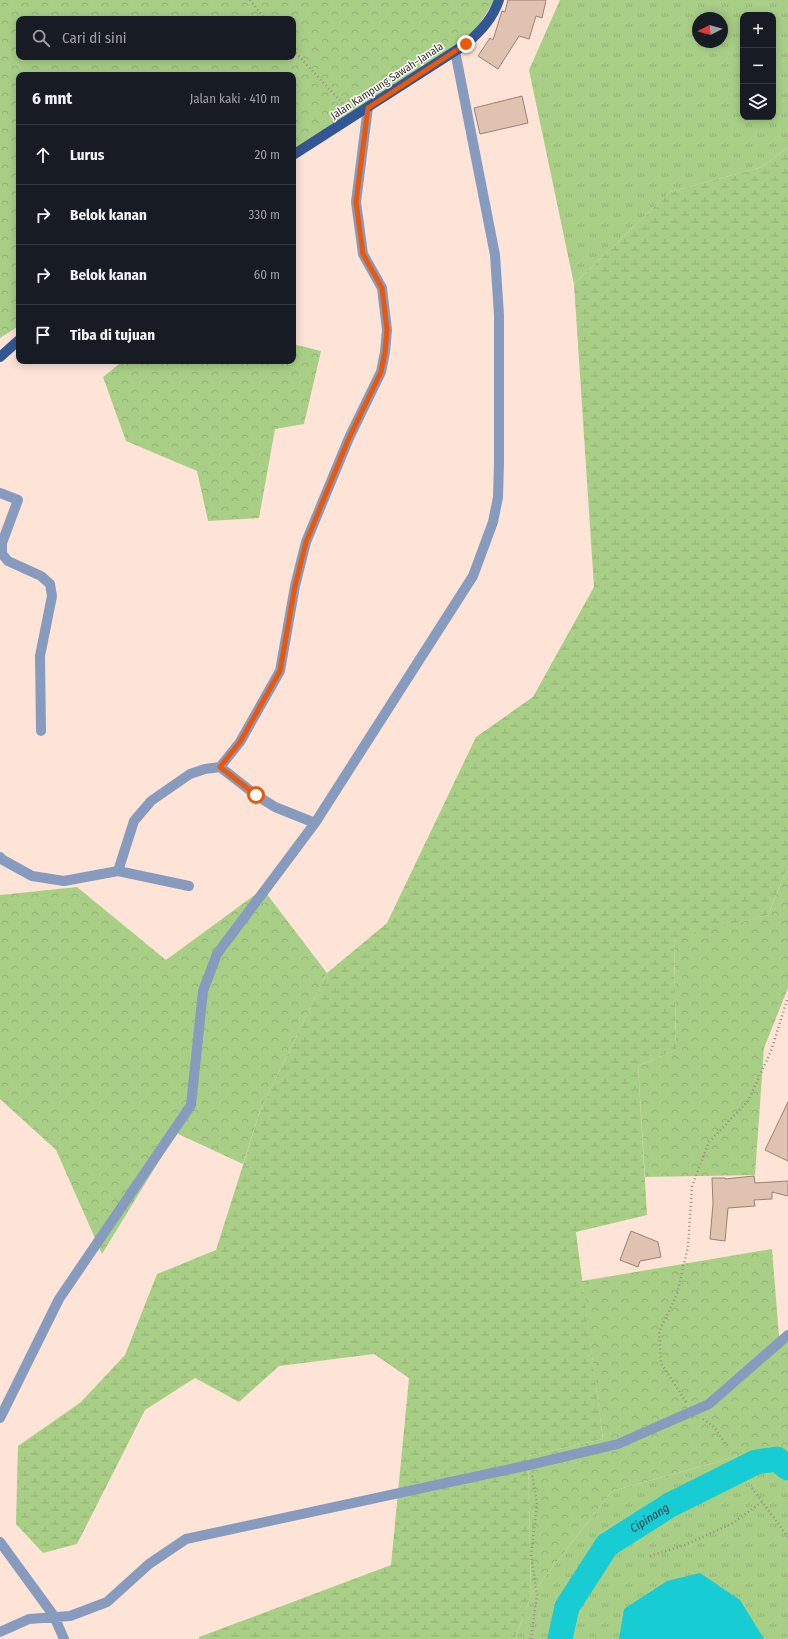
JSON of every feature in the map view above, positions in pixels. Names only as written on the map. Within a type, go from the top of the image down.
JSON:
[{"type":"main road","name":"Jalan Kampung Sawah–Janala","points":[[296,153],[368,108],[455,51],[478,34],[494,13],[499,0]]},
{"type":"main road","points":[[0,357],[16,343]]},
{"type":"street","points":[[0,1418],[59,1299],[191,1105],[203,991],[217,954],[314,823],[473,576],[493,522],[498,497],[499,315],[495,256],[455,51]]},
{"type":"street","points":[[118,871],[134,821],[152,801],[190,774],[205,769],[220,767],[240,742],[280,671],[295,586],[306,542],[349,438],[381,372],[387,330],[382,288],[363,254],[356,202],[368,108]]},
{"type":"street","points":[[0,493],[18,500],[2,543],[2,554],[8,561],[41,576],[50,584],[52,596],[40,656],[42,731]]},
{"type":"street","points":[[220,767],[256,795],[275,807],[314,823]]},
{"type":"street","points":[[0,857],[32,876],[64,881],[118,871],[189,886]]},
{"type":"street","points":[[0,1632],[29,1619],[70,1616],[107,1602],[149,1564],[186,1539],[530,1465],[618,1444],[709,1404],[788,1335]]},
{"type":"street","points":[[0,1542],[54,1616],[64,1639]]},
{"type":"path","points":[[250,0],[262,16]]},
{"type":"path","points":[[296,53],[354,116]]},
{"type":"path","points":[[727,1446],[714,1427],[693,1412],[661,1363],[659,1332],[677,1294],[688,1247],[692,1186],[710,1142],[748,1100],[771,1051],[788,998]]},
{"type":"path","points":[[530,1465],[537,1503],[531,1556],[537,1595],[531,1639]]},
{"type":"path","points":[[752,1488],[788,1537]]},
{"type":"path","points":[[650,1556],[685,1545],[733,1523],[762,1502]]},
{"type":"green space","points":[[0,0],[495,0],[466,44],[296,152],[296,72],[16,72],[16,328],[0,338]]},
{"type":"green space","points":[[560,0],[788,0],[788,147],[762,167],[670,192],[574,284],[529,70]]},
{"type":"green space","points":[[788,147],[788,866],[768,915],[674,939],[676,1050],[638,1066],[647,1215],[576,1232],[603,1439],[528,1456],[531,1595],[515,1639],[199,1639],[199,1637],[391,1565],[409,1378],[374,1354],[279,1366],[239,1402],[195,1378],[145,1410],[77,1544],[43,1553],[16,1524],[18,1446],[81,1402],[125,1355],[157,1274],[216,1250],[260,1111],[327,973],[387,923],[476,737],[533,697],[594,587],[574,284],[670,192],[762,167]]},
{"type":"green space","points":[[296,345],[321,351],[304,424],[275,429],[259,518],[208,521],[197,471],[126,441],[103,377],[119,364],[296,364]]},
{"type":"green space","points":[[788,866],[788,988],[764,1048],[755,1175],[645,1177],[638,1066],[676,1050],[674,938],[768,915]]},
{"type":"green space","points":[[77,887],[166,960],[263,889],[327,973],[260,1111],[243,1164],[176,1133],[102,1254],[56,1150],[0,1099],[0,895]]},
{"type":"green space","points":[[772,1249],[779,1336],[788,1336],[788,1463],[771,1447],[612,1491],[531,1595],[528,1456],[603,1439],[582,1281]]},
{"type":"green space","points":[[771,1447],[788,1463],[788,1639],[515,1639],[531,1595],[612,1491]]},
{"type":"water","points":[[700,1573],[740,1600],[764,1639],[619,1639],[624,1609],[667,1581]]},
{"type":"building","points":[[508,0],[546,0],[542,18],[536,16],[529,39],[519,36],[498,69],[478,56],[490,38],[493,40],[502,11],[505,12]]},
{"type":"building","points":[[522,96],[528,123],[480,134],[474,108]]},
{"type":"building","points":[[788,1102],[788,1161],[765,1150]]},
{"type":"building","points":[[754,1176],[755,1183],[788,1181],[788,1196],[772,1192],[772,1199],[754,1200],[755,1206],[728,1208],[725,1241],[710,1239],[713,1204],[712,1178],[725,1179]]},
{"type":"building","points":[[631,1231],[658,1242],[661,1257],[640,1261],[638,1267],[620,1260]]},
{"type":"waterway","name":"Cipinang","points":[[560,1639],[567,1607],[607,1545],[670,1505],[756,1462],[777,1459],[788,1468]]},
{"type":"route","points":[[256,795],[220,767],[240,742],[280,671],[295,586],[306,542],[349,438],[381,372],[385,352],[387,330],[382,288],[363,254],[356,202],[368,108],[466,44]]}]
